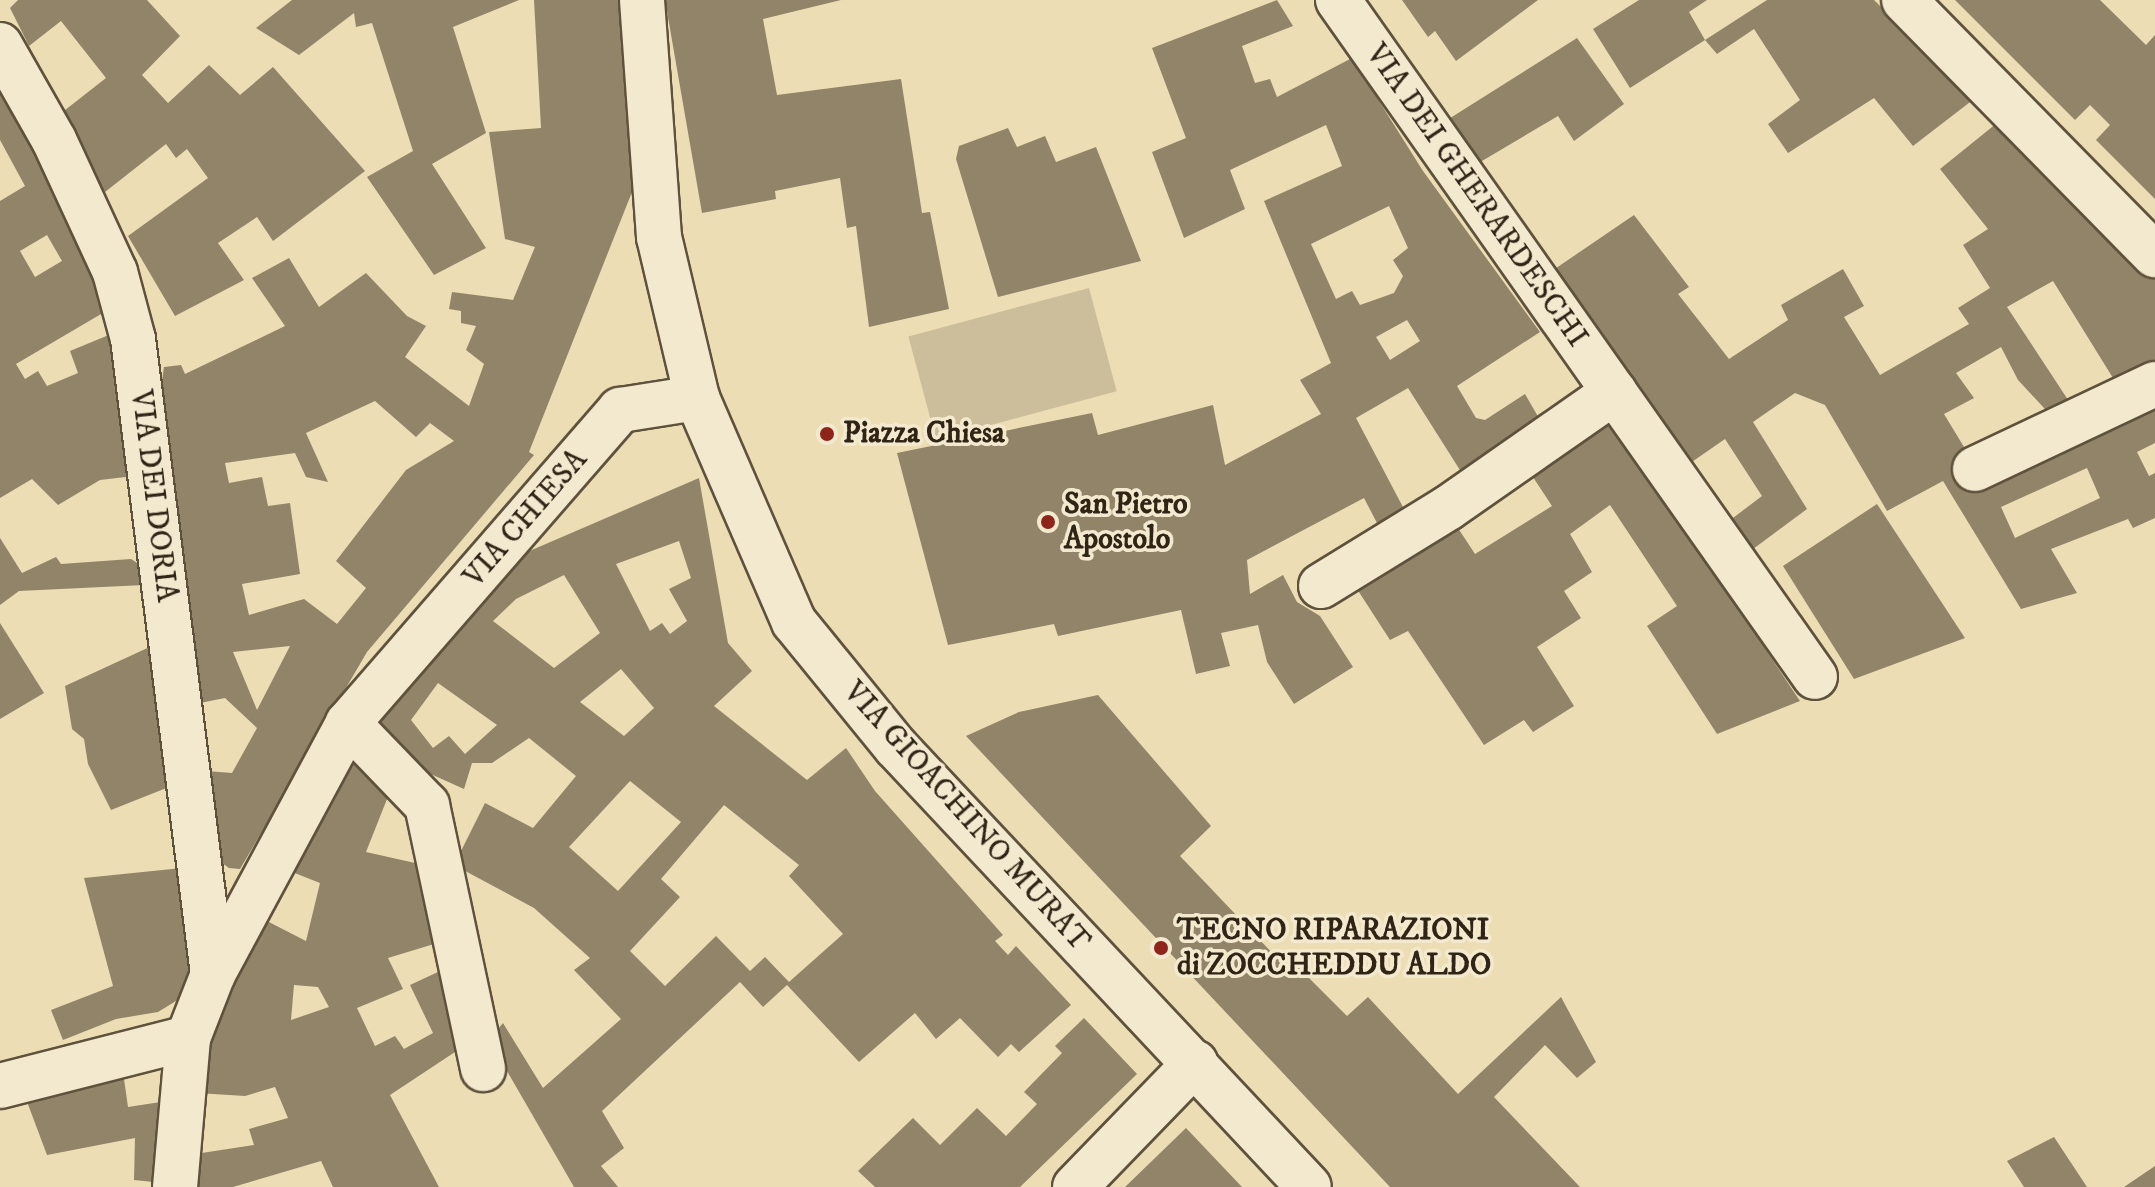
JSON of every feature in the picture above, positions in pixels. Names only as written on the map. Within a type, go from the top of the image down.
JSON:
[{"type":"street","points":[[642,0],[659,237],[697,398]]},
{"type":"street","name":"VIA DEI GHERARDESCHI","points":[[1338,0],[1815,677]]},
{"type":"street","points":[[1904,0],[2155,255]]},
{"type":"street","name":"VIA DEI DORIA","points":[[0,45],[54,140],[115,272],[133,339],[213,974]]},
{"type":"street","points":[[1975,469],[2155,384]]},
{"type":"street","points":[[1321,586],[1448,508],[1614,392]]},
{"type":"street","name":"VIA CHIESA","points":[[175,1187],[188,1038],[213,974],[348,723],[620,410],[697,398]]},
{"type":"street","name":"VIA GIOACHINO MURAT","points":[[697,398],[794,622],[896,747],[1309,1187]]},
{"type":"street","points":[[348,723],[427,805],[483,1069]]},
{"type":"street","points":[[0,1086],[188,1038]]},
{"type":"street","points":[[1081,1184],[1195,1063]]},
{"type":"shaded area","points":[[1089,288],[1117,391],[936,440],[908,336]]},
{"type":"building","points":[[18,0],[147,0],[180,36],[142,75],[168,103],[209,65],[240,95],[273,67],[365,171],[273,241],[257,217],[218,243],[244,280],[175,316],[128,236],[208,178],[187,149],[176,158],[166,144],[105,192],[60,114],[106,78],[61,21],[29,46],[10,8]]},
{"type":"building","points":[[292,0],[519,0],[453,27],[486,133],[432,164],[486,248],[434,275],[367,177],[413,151],[372,23],[356,27],[354,13],[299,55],[256,28]]},
{"type":"building","points":[[534,0],[619,0],[632,192],[529,452],[534,455],[367,652],[240,869],[229,868],[222,863],[207,771],[232,773],[257,728],[225,698],[200,703],[156,422],[164,367],[181,365],[185,374],[285,326],[252,278],[289,258],[319,307],[366,273],[407,316],[426,326],[405,357],[469,406],[484,364],[466,350],[476,326],[461,323],[461,311],[449,309],[452,292],[513,300],[535,247],[505,239],[489,132],[541,128]],"holes":[[[375,401],[416,437],[430,423],[454,441],[406,470],[336,561],[366,588],[337,624],[304,599],[249,615],[242,584],[300,574],[290,503],[268,506],[262,477],[229,483],[225,463],[295,453],[306,477],[328,482],[306,433]],[[290,646],[257,710],[233,652]]]},
{"type":"building","points":[[665,0],[841,0],[763,19],[777,95],[901,79],[922,213],[930,212],[949,309],[869,327],[856,226],[847,228],[840,178],[775,191],[776,199],[702,213]]},
{"type":"building","points":[[1277,0],[1293,26],[1242,46],[1255,83],[1270,79],[1277,97],[1352,58],[1423,171],[1540,332],[1457,386],[1476,418],[1485,420],[1525,394],[1540,420],[1465,478],[1408,388],[1356,418],[1404,509],[1377,523],[1364,498],[1247,560],[1250,594],[1283,575],[1297,602],[1320,616],[1353,667],[1294,704],[1267,662],[1258,625],[1221,633],[1230,666],[1196,674],[1181,610],[1058,636],[1054,624],[948,645],[897,453],[1092,413],[1098,435],[1213,405],[1225,465],[1321,414],[1300,380],[1331,363],[1264,201],[1342,166],[1326,125],[1230,170],[1245,209],[1184,238],[1152,152],[1186,138],[1152,48]],"holes":[[[1389,206],[1408,248],[1393,260],[1403,276],[1394,293],[1360,305],[1352,291],[1336,299],[1311,244]],[[1407,320],[1420,341],[1390,360],[1376,337]]]},
{"type":"building","points":[[1402,0],[1538,0],[1456,61],[1435,31],[1428,37]]},
{"type":"building","points":[[1639,0],[1707,0],[1689,12],[1705,40],[1630,88],[1593,29]]},
{"type":"building","points":[[1767,0],[1874,0],[1974,99],[1913,146],[1874,98],[1788,153],[1768,124],[1800,100],[1754,29],[1717,54],[1705,40]]},
{"type":"building","points":[[1955,0],[2100,0],[2146,45],[2155,35],[2155,199],[2096,140],[2110,125],[2090,105],[2075,120]]},
{"type":"building","points":[[1577,38],[1624,104],[1574,141],[1558,116],[1465,171],[1436,127]]},
{"type":"building","points":[[0,80],[113,307],[16,364],[25,379],[38,371],[47,386],[78,373],[70,351],[116,332],[134,476],[100,480],[58,505],[32,479],[0,498],[0,201],[25,186],[0,140]],"holes":[[[47,235],[62,261],[35,277],[20,251]]]},
{"type":"building","points":[[1997,123],[2155,279],[2155,375],[2121,391],[2053,281],[2007,307],[2076,412],[2056,421],[2018,380],[2001,347],[1956,373],[1974,398],[1944,414],[1981,475],[2155,393],[2155,443],[2137,452],[2149,476],[2155,473],[2155,518],[2133,528],[2128,519],[2051,549],[2077,593],[2021,609],[1943,481],[1887,511],[1825,405],[1795,393],[1753,422],[1807,509],[1745,555],[1725,524],[1762,496],[1725,439],[1686,466],[1597,347],[1607,340],[1588,315],[1575,318],[1543,277],[1634,215],[1689,287],[1678,294],[1729,359],[1788,320],[1781,305],[1843,269],[1864,306],[1844,317],[1880,375],[1969,324],[1958,308],[1990,288],[1963,245],[1988,229],[1940,169]],"holes":[[[2087,468],[2100,498],[2015,538],[2001,507]]]},
{"type":"building","points":[[1008,128],[1017,147],[1045,136],[1056,162],[1096,147],[1141,261],[998,297],[956,159],[959,146]]},
{"type":"building","points":[[1607,411],[1800,701],[1717,734],[1647,626],[1677,606],[1610,505],[1570,534],[1592,572],[1564,591],[1581,618],[1537,647],[1574,706],[1533,732],[1524,720],[1484,745],[1408,631],[1390,640],[1357,589],[1456,525],[1475,554],[1552,506],[1527,468]]},
{"type":"building","points":[[699,478],[728,643],[752,671],[714,706],[807,780],[846,748],[875,791],[1003,935],[995,941],[1008,955],[1016,946],[1071,1005],[1019,1052],[1011,1044],[998,1057],[960,1018],[936,1039],[915,1013],[859,1062],[787,985],[763,1007],[740,982],[602,1111],[624,1148],[601,1166],[618,1187],[574,1187],[489,1040],[503,1023],[543,1088],[621,1019],[574,970],[590,958],[534,908],[454,865],[485,803],[533,828],[576,776],[529,738],[492,763],[472,763],[464,789],[415,767],[368,720],[497,565]],"holes":[[[679,541],[691,578],[669,589],[687,621],[670,634],[662,623],[650,631],[616,564]],[[564,575],[600,633],[554,668],[493,621],[516,599]],[[621,669],[654,708],[624,736],[580,702]],[[438,683],[497,725],[465,754],[449,736],[433,748],[411,720]],[[630,781],[681,822],[618,891],[569,847]],[[724,805],[799,865],[789,876],[843,934],[789,982],[765,957],[750,971],[716,936],[665,986],[630,951],[680,897],[661,879]]]},
{"type":"building","points":[[1877,504],[1965,638],[1854,679],[1783,566]]},
{"type":"building","points":[[0,538],[22,573],[56,557],[61,564],[131,559],[142,566],[144,585],[19,591],[0,605]]},
{"type":"building","points":[[0,623],[44,693],[0,719]]},
{"type":"building","points":[[154,645],[179,783],[111,810],[88,764],[84,739],[72,729],[65,686]]},
{"type":"building","points":[[1098,695],[1211,826],[1180,856],[1278,959],[1284,953],[1347,1016],[1368,997],[1458,1094],[1561,997],[1596,1062],[1577,1078],[1545,1045],[1494,1097],[1580,1187],[1390,1187],[966,736],[1019,712]]},
{"type":"building","points":[[348,752],[391,789],[366,852],[415,863],[434,944],[388,958],[403,989],[357,1008],[375,1046],[395,1036],[404,1049],[433,1033],[410,985],[440,971],[458,1050],[390,1095],[439,1187],[333,1187],[321,1161],[233,1187],[192,1187],[195,1154],[254,1145],[249,1129],[288,1118],[275,1087],[245,1096],[197,1093],[221,1004],[263,919],[306,941],[320,883],[287,870]],"holes":[[[294,985],[318,987],[329,1007],[291,1020]]]},
{"type":"building","points":[[192,867],[198,969],[189,993],[158,1012],[116,1019],[63,1040],[51,1010],[113,986],[84,878]]},
{"type":"building","points":[[1084,1018],[1137,1074],[1020,1187],[875,1187],[858,1171],[913,1118],[940,1145],[977,1108],[1006,1136],[1037,1104],[1024,1092],[1062,1053],[1055,1046]]},
{"type":"building","points":[[123,1072],[128,1107],[167,1101],[163,1183],[134,1180],[135,1138],[47,1155],[26,1099]]},
{"type":"building","points":[[1186,1128],[1242,1187],[1125,1187]]},
{"type":"building","points":[[2054,1137],[2087,1187],[2024,1187],[2007,1161]]},
{"type":"building","points":[[2155,1166],[2155,1187],[2124,1187]]},
{"type":"place","name":"Piazza Chiesa","points":[[827,434]]},
{"type":"place","name":"San Pietro Apostolo","points":[[1048,522]]},
{"type":"place","name":"TECNO RIPARAZIONI di ZOCCHEDDU ALDO","points":[[1161,948]]}]
